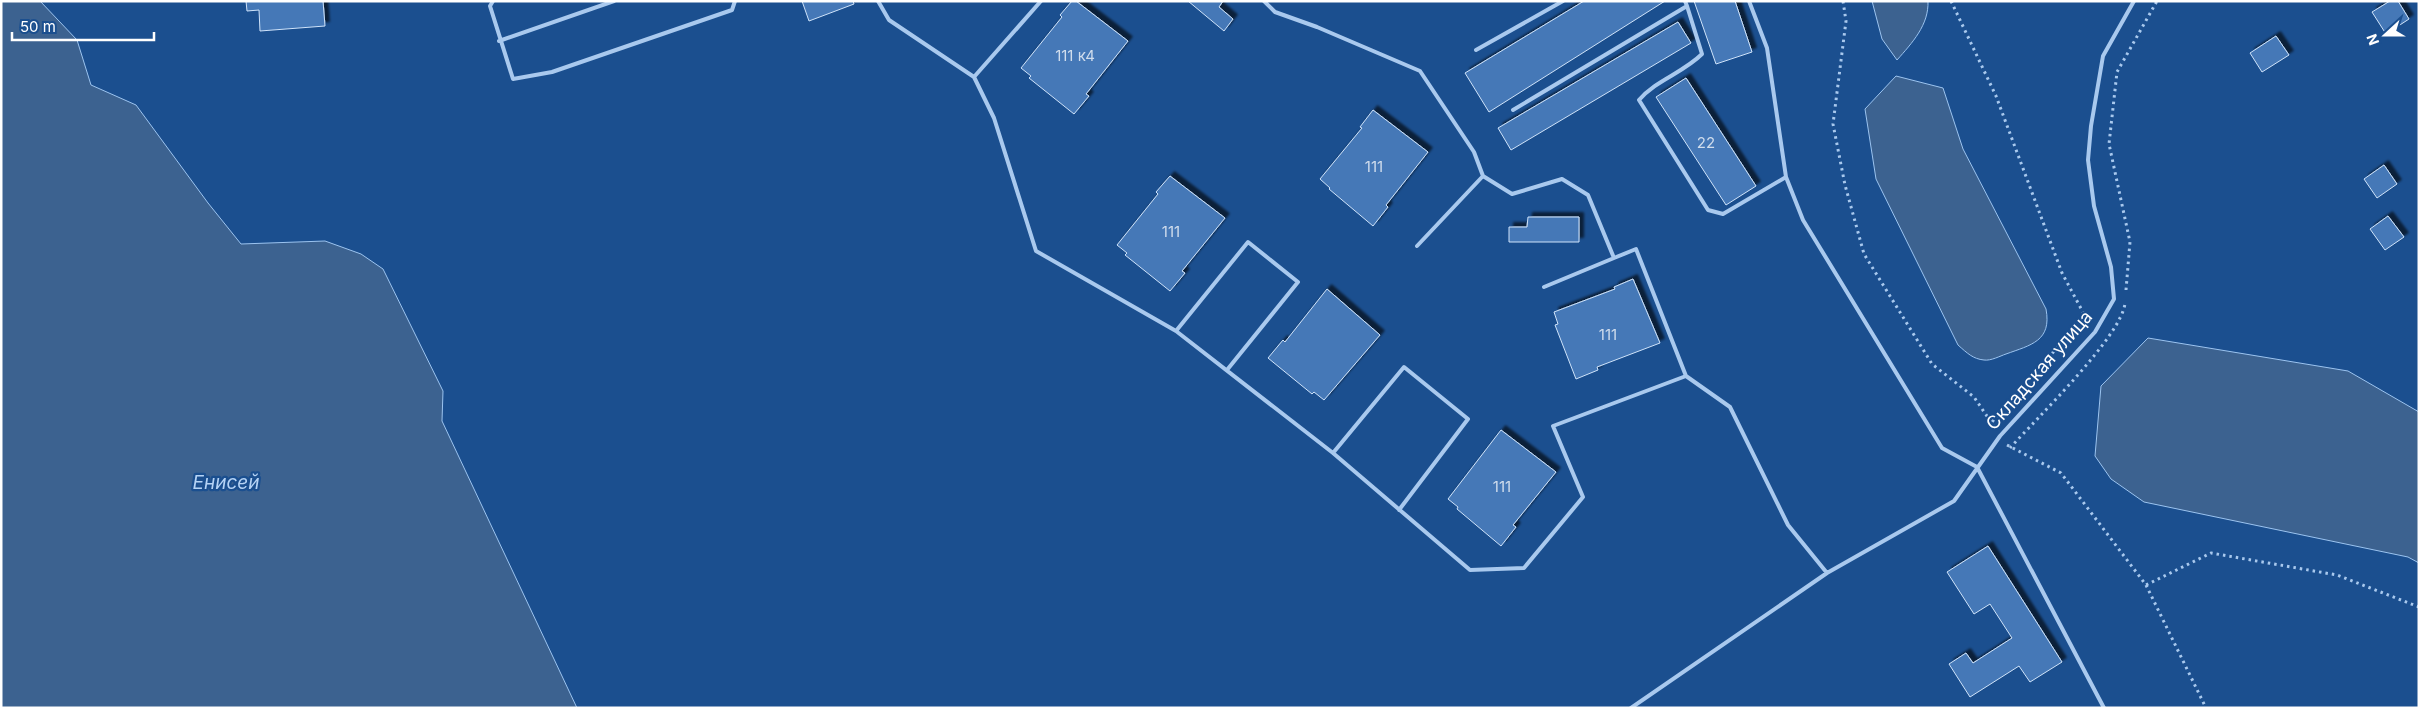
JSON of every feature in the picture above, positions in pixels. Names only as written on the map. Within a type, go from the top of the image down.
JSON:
[{"type":"lane","points":[[493,1],[490,6],[499,41],[513,79],[552,72],[732,10],[735,1]]},
{"type":"lane","points":[[499,41],[614,1]]},
{"type":"lane","points":[[878,1],[889,20],[974,77],[994,118],[1036,251],[1176,331],[1334,453],[1470,570],[1524,568],[1583,497],[1553,426],[1686,376]]},
{"type":"lane","points":[[974,77],[1041,1]]},
{"type":"lane","points":[[1264,1],[1275,12],[1317,27],[1420,71],[1474,152],[1483,176],[1512,194],[1562,179],[1588,195],[1614,258]]},
{"type":"lane","points":[[1476,50],[1563,1]]},
{"type":"lane","points":[[1685,1],[1702,54],[1693,63],[1648,90],[1640,100],[1708,210],[1724,214],[1786,177]]},
{"type":"lane","points":[[1749,1],[1766,48],[1786,177],[1803,220],[1942,448],[1977,466],[2104,708]]},
{"type":"lane","name":"Складская улица","points":[[1631,708],[1827,573],[1954,501],[2000,436],[2095,332],[2114,299],[2111,267],[2094,206],[2088,160],[2091,126],[2103,56],[2134,1]]},
{"type":"lane","points":[[1513,110],[1687,6]]},
{"type":"lane","points":[[1416,246],[1483,176]]},
{"type":"lane","points":[[1176,331],[1248,242],[1298,282],[1226,370]]},
{"type":"lane","points":[[1544,287],[1636,249],[1686,376],[1730,407],[1788,525],[1827,573]]},
{"type":"lane","points":[[1334,453],[1404,366],[1468,419],[1398,510]]},
{"type":"path","points":[[1951,1],[1996,96],[2062,273],[2085,316],[1991,423]]},
{"type":"path","points":[[2146,585],[2206,708]]},
{"type":"water","name":"Енисей","points":[[1,1],[40,1],[77,40],[91,85],[136,105],[208,203],[241,244],[325,241],[361,254],[383,269],[443,391],[442,421],[577,708],[1,708]]},
{"type":"water","points":[[1872,1],[1928,1],[1928,10],[1923,26],[1897,60],[1882,39]]},
{"type":"water","points":[[1896,76],[1943,88],[1963,149],[2046,309],[2047,320],[2043,335],[2024,348],[1987,360],[1973,357],[1958,345],[1876,179],[1865,109]]},
{"type":"water","points":[[2148,338],[2348,371],[2419,412],[2419,563],[2408,557],[2144,502],[2111,479],[2095,456],[2101,386]]},
{"type":"building","points":[[246,1],[323,1],[325,26],[260,31],[259,10],[247,11]]},
{"type":"building","points":[[802,1],[853,1],[854,4],[809,21]]},
{"type":"building","points":[[1072,1],[1076,1],[1128,41],[1086,94],[1089,96],[1074,114],[1029,78],[1031,76],[1021,68],[1062,17],[1060,15]]},
{"type":"building","points":[[1188,1],[1223,1],[1219,7],[1233,19],[1224,31]]},
{"type":"building","points":[[1584,1],[1665,1],[1489,112],[1465,73]]},
{"type":"building","points":[[1694,1],[1735,1],[1752,52],[1716,64]]},
{"type":"building","points":[[2390,1],[2398,1],[2409,19],[2386,34],[2372,12]]},
{"type":"building","points":[[1678,22],[1691,43],[1511,150],[1498,128]]},
{"type":"building","points":[[2276,36],[2289,55],[2262,72],[2250,53]]},
{"type":"building","points":[[1686,78],[1756,186],[1726,205],[1656,97]]},
{"type":"building","points":[[1373,110],[1428,152],[1386,205],[1388,207],[1373,226],[1329,189],[1320,179],[1362,128],[1360,127]]},
{"type":"building","points":[[2384,165],[2397,184],[2377,198],[2364,179]]},
{"type":"building","points":[[1170,176],[1225,218],[1182,271],[1185,273],[1170,291],[1125,255],[1127,253],[1117,245]]},
{"type":"building","points":[[2388,216],[2404,237],[2385,250],[2370,229]]},
{"type":"building","points":[[1528,217],[1579,217],[1579,242],[1509,242],[1509,227],[1527,227]]},
{"type":"building","points":[[1633,279],[1660,343],[1597,367],[1598,370],[1576,379],[1555,325],[1558,324],[1554,312],[1615,289],[1614,287]]},
{"type":"building","points":[[1327,289],[1380,335],[1324,400],[1314,392],[1312,394],[1268,358],[1283,340],[1285,342]]},
{"type":"building","points":[[1501,430],[1556,472],[1513,525],[1516,527],[1501,546],[1457,509],[1458,507],[1448,499]]},
{"type":"building","points":[[1988,546],[2062,662],[2030,682],[2019,666],[1970,697],[1949,664],[1966,653],[1973,663],[2012,638],[1990,604],[1974,614],[1947,572]]}]
